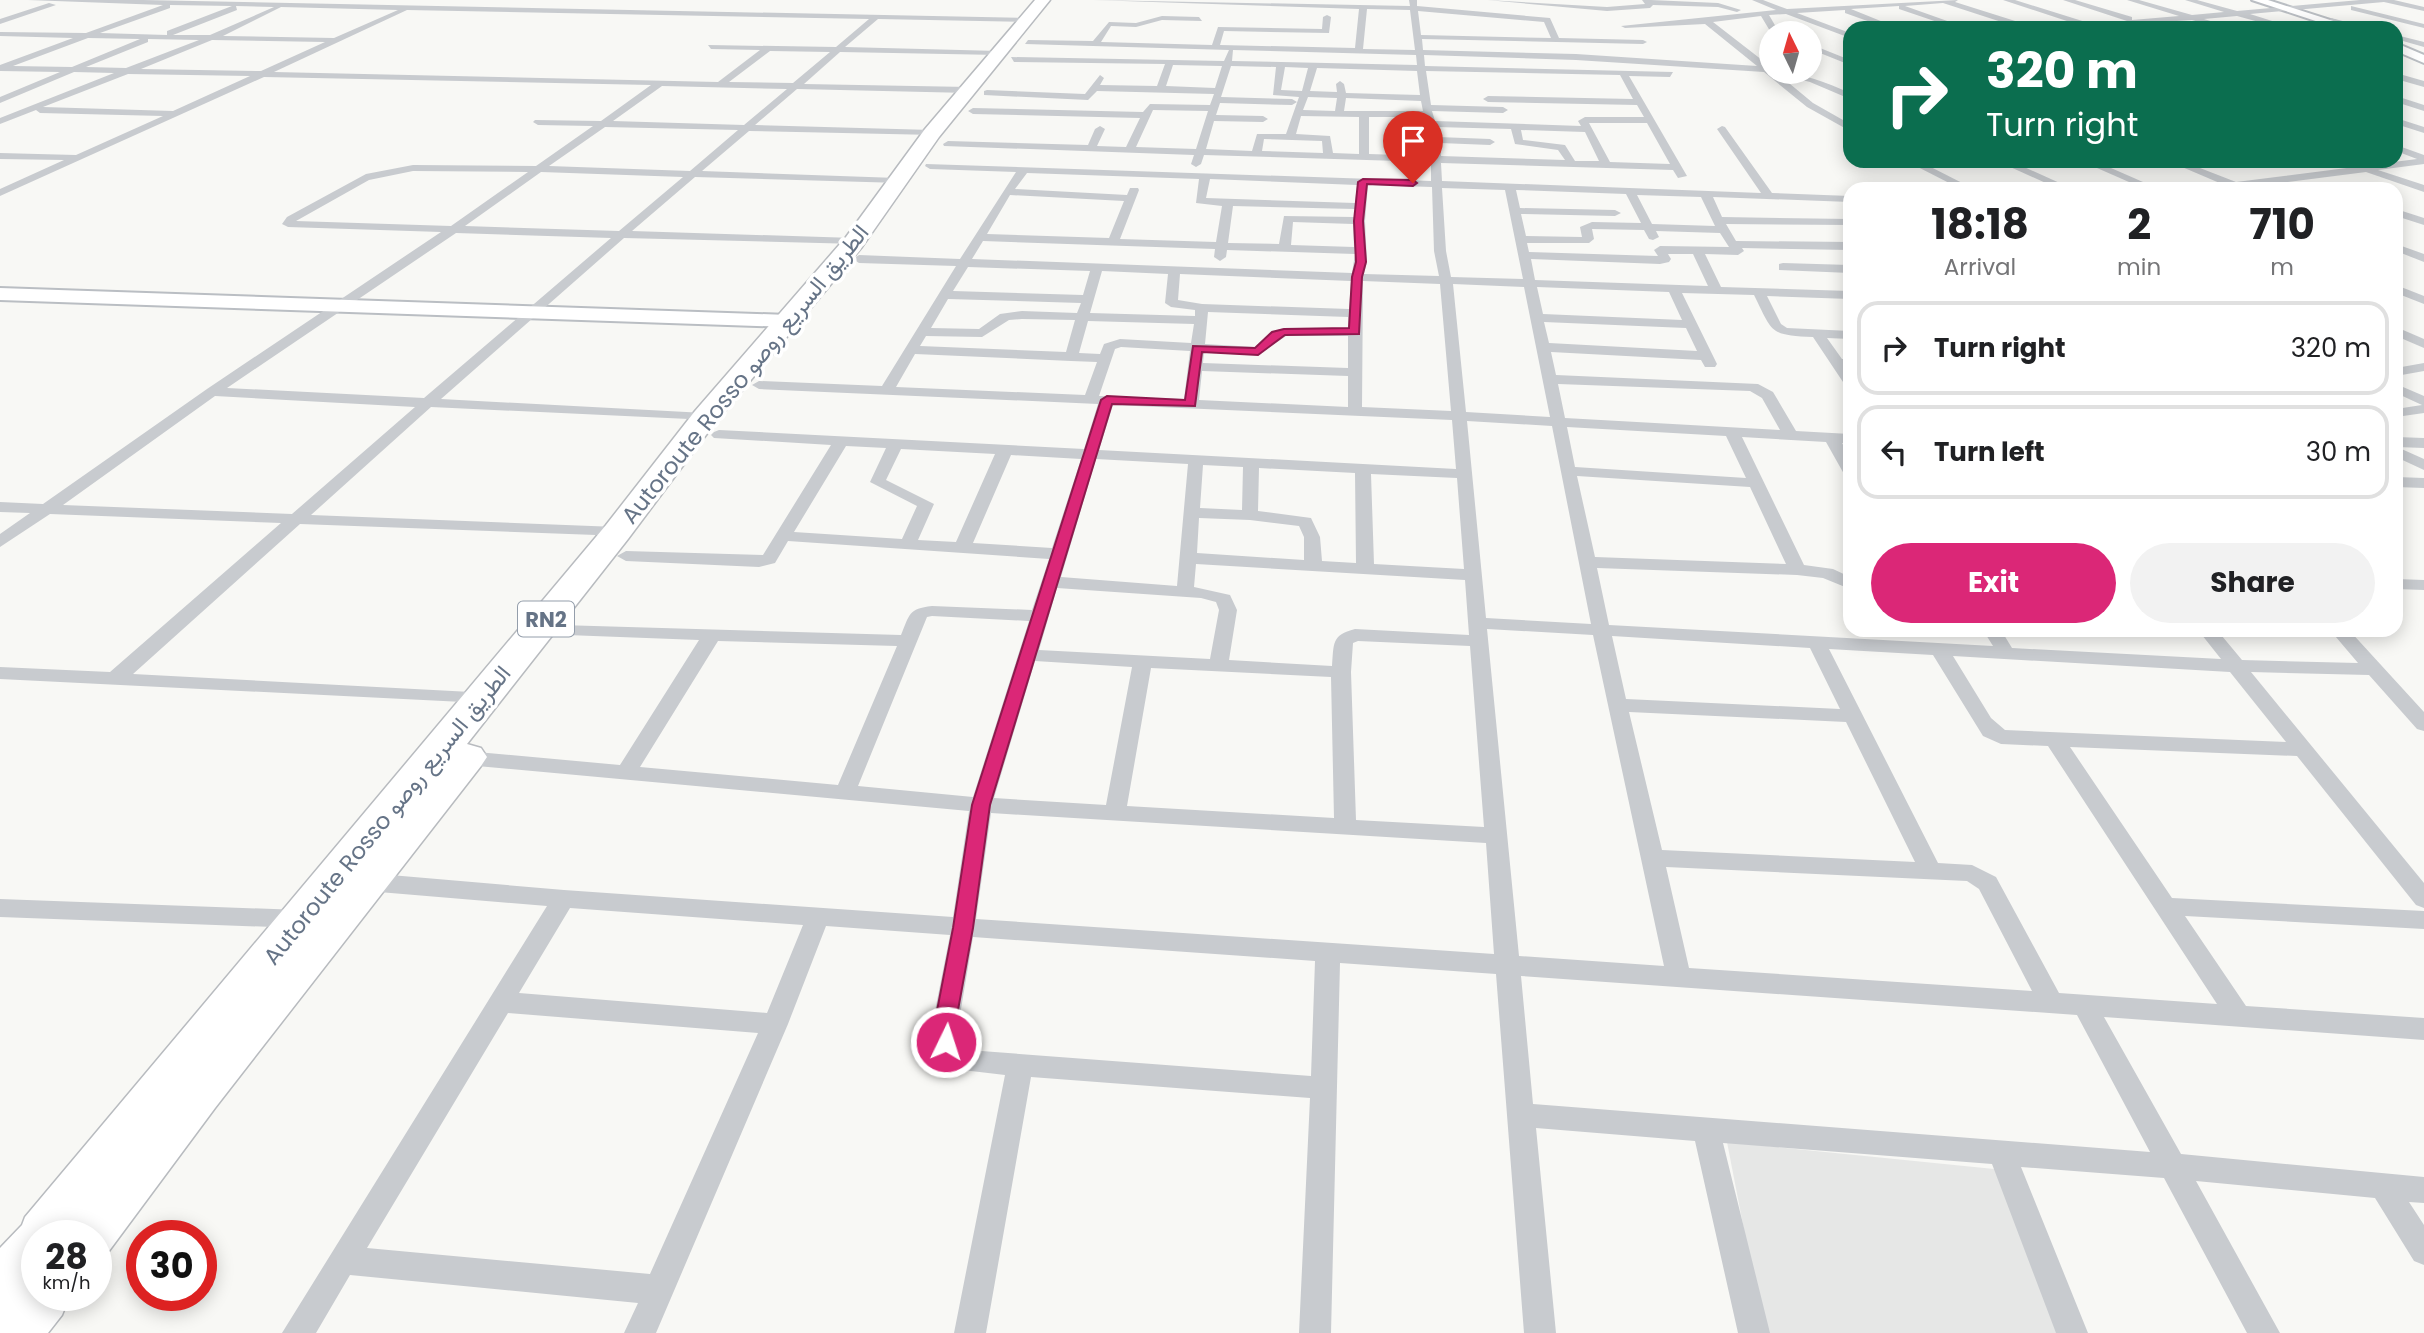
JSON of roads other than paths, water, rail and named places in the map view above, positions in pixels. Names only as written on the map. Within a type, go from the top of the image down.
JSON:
[{"type":"highway","name":"Autoroute Rosso الطريق السريع روصو","points":[[712,426],[759,385],[856,250],[1004,62],[1061,0]]},
{"type":"highway","name":"Autoroute Rosso الطريق السريع روصو","points":[[98,1220],[197,1092],[567,629],[622,544],[788,321],[856,250],[897,181],[937,147]]},
{"type":"highway","name":"Autoroute Rosso الطريق السريع روصو","points":[[60,1220],[483,697],[622,544]]},
{"type":"highway","name":"Autoroute Rosso الطريق السريع روصو","points":[[11,1333],[21,1286]]},
{"type":"street","points":[[33,0],[877,17],[1091,92],[1131,93],[1161,89],[1282,119],[1364,114],[1429,117],[1488,126],[1588,129]]},
{"type":"street","points":[[0,22],[65,0]]},
{"type":"street","points":[[0,121],[211,38],[298,0]]},
{"type":"street","points":[[0,193],[426,0]]},
{"type":"street","points":[[541,10],[561,0]]},
{"type":"street","points":[[1097,0],[1337,3],[1363,7],[1414,4],[1465,12],[1544,19],[1557,41]]},
{"type":"street","points":[[1491,0],[1607,9],[1646,3],[1694,2],[1726,6],[1747,15]]},
{"type":"street","points":[[1485,90],[1560,101],[1580,87],[1623,73],[1674,72],[1597,0]]},
{"type":"street","points":[[1756,0],[1843,33]]},
{"type":"street","points":[[1818,0],[1875,21]]},
{"type":"street","points":[[1881,0],[1943,21]]},
{"type":"street","points":[[1625,26],[1667,25],[1707,21],[1719,17],[1954,0]]},
{"type":"street","points":[[2007,0],[2075,21]]},
{"type":"street","points":[[2067,0],[2137,21]]},
{"type":"street","points":[[2131,0],[2204,21]]},
{"type":"street","points":[[2189,0],[2265,21]]},
{"type":"street","points":[[2256,0],[2334,21]]},
{"type":"street","points":[[2321,0],[2424,26]]},
{"type":"street","points":[[2150,21],[2385,0],[2424,9]]},
{"type":"street","points":[[0,68],[180,1]]},
{"type":"street","points":[[1095,44],[1120,1]]},
{"type":"street","points":[[1944,1],[2006,21]]},
{"type":"street","points":[[1198,19],[1206,3]]},
{"type":"street","points":[[1244,3],[1247,17]]},
{"type":"street","points":[[1646,3],[1667,25]]},
{"type":"street","points":[[0,100],[244,4]]},
{"type":"street","points":[[1414,4],[1436,160],[1440,251],[1446,281],[1459,416],[1540,1333]]},
{"type":"street","points":[[1359,51],[1363,7]]},
{"type":"street","points":[[1152,12],[1198,19]]},
{"type":"street","points":[[1465,12],[1470,38]]},
{"type":"street","points":[[1764,14],[1768,21]]},
{"type":"street","points":[[1313,16],[1338,17]]},
{"type":"street","points":[[117,677],[530,313],[877,17]]},
{"type":"street","points":[[1269,33],[1326,31],[1326,17]]},
{"type":"street","points":[[1350,17],[1362,17]]},
{"type":"street","points":[[1106,28],[1136,25],[1162,18],[1198,19]]},
{"type":"street","points":[[1265,48],[1273,18]]},
{"type":"street","points":[[1707,21],[1759,62]]},
{"type":"street","points":[[1106,28],[1141,32]]},
{"type":"street","points":[[1214,47],[1221,29],[1335,37]]},
{"type":"street","points":[[0,34],[335,41]]},
{"type":"street","points":[[1205,34],[1219,34]]},
{"type":"street","points":[[1348,38],[1360,38]]},
{"type":"street","points":[[710,47],[841,50],[1004,62],[1170,62],[1370,68],[1470,38],[1643,42]]},
{"type":"street","points":[[2403,39],[2424,43]]},
{"type":"street","points":[[2403,44],[2413,42]]},
{"type":"street","points":[[0,68],[797,87],[1004,62],[1095,44],[1665,61],[1759,69]]},
{"type":"street","points":[[35,46],[86,47]]},
{"type":"street","points":[[100,47],[127,48]]},
{"type":"street","points":[[1192,175],[1232,48]]},
{"type":"street","points":[[1822,48],[1839,49]]},
{"type":"street","points":[[2403,48],[2424,59]]},
{"type":"street","points":[[719,85],[767,49]]},
{"type":"street","points":[[1822,51],[1843,60]]},
{"type":"street","points":[[1421,53],[1520,113],[1527,127]]},
{"type":"street","points":[[1108,61],[1084,104],[1148,111]]},
{"type":"street","points":[[1004,62],[1044,113]]},
{"type":"street","points":[[1161,89],[1170,62]]},
{"type":"street","points":[[1281,65],[1276,93],[1305,98]]},
{"type":"street","points":[[1256,153],[1260,136],[1305,98],[1313,66]]},
{"type":"street","points":[[1370,68],[1370,96]]},
{"type":"street","points":[[1623,73],[1678,167],[1689,193]]},
{"type":"street","points":[[1102,74],[1115,74]]},
{"type":"street","points":[[1429,117],[1513,75],[1580,87],[1640,102]]},
{"type":"street","points":[[1131,93],[1136,77]]},
{"type":"street","points":[[2403,80],[2423,91]]},
{"type":"street","points":[[1310,82],[1322,82]]},
{"type":"street","points":[[1334,82],[1342,85],[1339,114]]},
{"type":"street","points":[[0,542],[212,392],[451,231],[659,84]]},
{"type":"street","points":[[1785,84],[1810,105],[1843,124]]},
{"type":"street","points":[[1821,84],[1843,95]]},
{"type":"street","points":[[1553,88],[1560,101]]},
{"type":"street","points":[[2403,95],[2423,91]]},
{"type":"street","points":[[1044,113],[1148,111],[1342,95],[1370,96],[1490,142]]},
{"type":"street","points":[[1836,102],[1843,100]]},
{"type":"street","points":[[2403,100],[2424,108]]},
{"type":"street","points":[[1810,105],[1823,103]]},
{"type":"street","points":[[0,109],[175,113]]},
{"type":"street","points":[[1129,150],[1148,111]]},
{"type":"street","points":[[1037,124],[1044,113]]},
{"type":"street","points":[[1364,114],[1364,157]]},
{"type":"street","points":[[1282,119],[1290,137]]},
{"type":"street","points":[[1606,165],[1583,121],[1650,120]]},
{"type":"street","points":[[538,122],[747,128],[937,147],[1256,153],[1678,167]]},
{"type":"street","points":[[2403,123],[2424,130]]},
{"type":"street","points":[[1488,126],[1494,162]]},
{"type":"street","points":[[1515,127],[1519,142],[1561,147],[1572,164]]},
{"type":"street","points":[[1091,149],[1100,129]]},
{"type":"street","points":[[1722,129],[1769,196]]},
{"type":"street","points":[[1024,147],[1031,136]]},
{"type":"street","points":[[1260,136],[1327,138],[1328,156]]},
{"type":"street","points":[[937,147],[1024,169],[1843,199]]},
{"type":"street","points":[[2403,151],[2424,160]]},
{"type":"street","points":[[0,156],[78,157]]},
{"type":"street","points":[[2403,163],[2424,160]]},
{"type":"street","points":[[897,181],[538,169],[413,168],[377,173],[291,219],[288,224],[621,236],[856,250],[966,263],[1843,295]]},
{"type":"street","points":[[1926,168],[1954,182]]},
{"type":"street","points":[[2018,168],[2052,182]]},
{"type":"street","points":[[2103,168],[2137,182]]},
{"type":"street","points":[[2191,168],[2228,182]]},
{"type":"street","points":[[2270,182],[2372,168]]},
{"type":"street","points":[[886,391],[1007,192],[1024,169]]},
{"type":"street","points":[[2366,169],[2424,189]]},
{"type":"street","points":[[1114,240],[1141,174]]},
{"type":"street","points":[[1205,176],[1200,201],[1360,206]]},
{"type":"street","points":[[2300,177],[2314,182]]},
{"type":"street","points":[[1354,411],[1355,313],[1361,251],[1359,221],[1363,182]]},
{"type":"street","points":[[1510,186],[1556,422],[1679,977]]},
{"type":"street","points":[[1524,256],[1665,258],[1630,191]]},
{"type":"street","points":[[1007,192],[1130,198]]},
{"type":"street","points":[[1660,250],[1738,251],[1705,193]]},
{"type":"street","points":[[1216,272],[1223,246],[1228,203]]},
{"type":"street","points":[[1515,211],[1641,213]]},
{"type":"street","points":[[2403,214],[2424,222]]},
{"type":"street","points":[[1285,248],[1288,218],[1359,221]]},
{"type":"street","points":[[1521,239],[1584,241],[1588,239],[1588,226],[1843,222]]},
{"type":"street","points":[[981,237],[1361,251]]},
{"type":"street","points":[[1734,244],[1843,246]]},
{"type":"street","points":[[1770,244],[1798,293]]},
{"type":"street","points":[[2403,250],[2424,247]]},
{"type":"street","points":[[1698,251],[1716,290]]},
{"type":"street","points":[[2403,251],[2424,258]]},
{"type":"street","points":[[1783,267],[1843,269]]},
{"type":"street","points":[[1071,357],[1097,268]]},
{"type":"street","points":[[1174,270],[1171,303],[1202,314]]},
{"type":"street","points":[[1674,289],[1720,385]]},
{"type":"street","points":[[1759,292],[1780,330],[1843,335]]},
{"type":"street","points":[[2403,293],[2424,300]]},
{"type":"street","points":[[0,294],[788,321]]},
{"type":"street","points":[[945,295],[1089,299]]},
{"type":"street","points":[[922,332],[982,333],[1005,317],[1011,316],[1355,313]]},
{"type":"street","points":[[1191,404],[1202,314]]},
{"type":"street","points":[[1535,318],[1691,324]]},
{"type":"street","points":[[1323,1088],[963,1061],[953,1053],[946,1042],[946,1021],[981,805],[1090,455],[1109,347],[1120,343],[1258,351],[1276,335],[1284,332],[1355,331]]},
{"type":"street","points":[[2403,334],[2424,344]]},
{"type":"street","points":[[1818,335],[1843,362]]},
{"type":"street","points":[[1541,347],[1706,356]]},
{"type":"street","points":[[911,349],[1105,358]]},
{"type":"street","points":[[1195,367],[1354,372]]},
{"type":"street","points":[[2403,371],[2424,367]]},
{"type":"street","points":[[1548,379],[1720,385],[1762,390],[1768,395],[1791,436]]},
{"type":"street","points":[[759,385],[1459,416],[1843,439]]},
{"type":"street","points":[[2403,391],[2424,401]]},
{"type":"street","points":[[212,392],[712,426],[841,442],[1464,474]]},
{"type":"street","points":[[2403,412],[2424,409]]},
{"type":"street","points":[[1732,432],[1797,570]]},
{"type":"street","points":[[1831,438],[1843,459]]},
{"type":"street","points":[[0,507],[295,519],[622,544],[764,562],[776,552],[841,442]]},
{"type":"street","points":[[2403,442],[2424,443]]},
{"type":"street","points":[[896,445],[878,482],[926,504],[908,544]]},
{"type":"street","points":[[962,548],[1004,450]]},
{"type":"street","points":[[2403,454],[2424,465]]},
{"type":"street","points":[[1185,592],[1196,460]]},
{"type":"street","points":[[1250,515],[1251,463]]},
{"type":"street","points":[[1363,469],[1365,568]]},
{"type":"street","points":[[1569,471],[1755,483]]},
{"type":"street","points":[[2403,482],[2424,484]]},
{"type":"street","points":[[1191,513],[1250,515],[1305,522],[1311,537],[1313,565]]},
{"type":"street","points":[[785,536],[1058,554]]},
{"type":"street","points":[[1186,558],[1472,575]]},
{"type":"street","points":[[1589,562],[1797,570],[1827,573],[1843,581]]},
{"type":"street","points":[[1050,582],[1185,592],[1215,595],[1224,599],[1228,610],[1219,665]]},
{"type":"street","points":[[2403,584],[2424,585]]},
{"type":"street","points":[[845,793],[916,619],[925,611],[1039,616]]},
{"type":"street","points":[[567,629],[907,641]]},
{"type":"street","points":[[1345,827],[1341,650],[1344,640],[1349,636],[1601,631],[1817,643],[1880,638],[1940,650],[2235,666],[2375,669]]},
{"type":"street","points":[[625,774],[712,635]]},
{"type":"street","points":[[1996,637],[2006,653]]},
{"type":"street","points":[[2212,637],[2424,899]]},
{"type":"street","points":[[2345,637],[2424,724]]},
{"type":"street","points":[[1817,643],[1931,871]]},
{"type":"street","points":[[1940,650],[1990,731],[2001,737],[2301,749]]},
{"type":"street","points":[[1027,655],[1341,672]]},
{"type":"street","points":[[1115,813],[1143,661]]},
{"type":"street","points":[[0,673],[483,697]]},
{"type":"street","points":[[1618,705],[1854,716]]},
{"type":"street","points":[[2054,739],[2239,1016]]},
{"type":"street","points":[[466,758],[981,805],[1496,836]]},
{"type":"street","points":[[1652,858],[1972,873],[1988,883],[2051,1003]]},
{"type":"street","points":[[367,881],[564,900],[2424,1029]]},
{"type":"street","points":[[298,1333],[564,900]]},
{"type":"street","points":[[2165,906],[2424,920]]},
{"type":"street","points":[[0,908],[302,919]]},
{"type":"street","points":[[640,1333],[775,1024],[818,917]]},
{"type":"street","points":[[1315,1333],[1328,953]]},
{"type":"street","points":[[501,1002],[775,1024]]},
{"type":"street","points":[[2085,1006],[2264,1333]]},
{"type":"street","points":[[970,1333],[1020,1065]]},
{"type":"street","points":[[1521,1115],[2172,1166],[2424,1190]]},
{"type":"street","points":[[1706,1129],[1754,1333]]},
{"type":"street","points":[[2001,1152],[2073,1333]]},
{"type":"street","points":[[2384,1186],[2424,1251]]},
{"type":"street","points":[[342,1260],[659,1290]]}]
